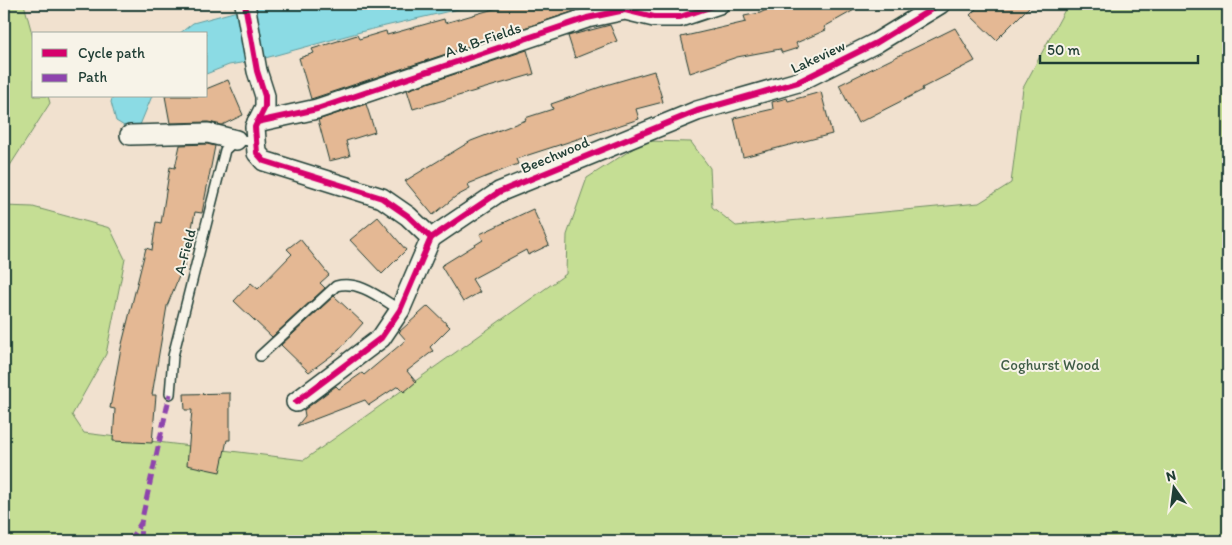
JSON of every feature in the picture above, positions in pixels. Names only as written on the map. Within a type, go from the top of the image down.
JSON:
[{"type":"street","points":[[245,4],[257,71],[265,96],[265,107],[246,141]]},
{"type":"street","name":"A & B-Fields","points":[[257,122],[317,109],[587,18],[624,10],[654,17],[680,16],[719,4]]},
{"type":"street","name":"Lakeview","points":[[697,111],[798,82],[876,43],[940,4]]},
{"type":"street","name":"Beechwood","points":[[430,238],[499,192],[697,111]]},
{"type":"street","points":[[130,135],[208,133],[246,141],[264,161],[382,198],[408,216],[430,238],[400,310],[381,338],[296,402]]},
{"type":"lane","name":"A-Field","points":[[170,394],[173,356],[225,150],[246,141]]},
{"type":"lane","points":[[260,356],[336,286],[347,283],[361,287],[400,310]]},
{"type":"green space","points":[[4,4],[24,4],[32,34],[32,98],[49,98],[50,103],[4,175]]},
{"type":"green space","name":"Coghurst Wood","points":[[1068,4],[1228,4],[1228,541],[4,541],[4,206],[33,207],[110,228],[125,259],[106,354],[72,415],[84,433],[304,460],[566,274],[567,235],[587,178],[645,141],[691,142],[710,168],[712,207],[736,226],[979,203],[1011,183],[1023,88]]},
{"type":"water","points":[[263,4],[480,4],[364,31],[258,60],[229,65],[208,73],[208,32],[182,32],[193,23]]},
{"type":"water","points":[[112,98],[151,98],[140,125],[131,130],[116,121],[111,102]]},
{"type":"building","points":[[511,4],[593,5],[311,99],[299,58],[314,53],[312,49],[357,35],[359,39],[386,31],[387,35],[444,19],[445,23]]},
{"type":"building","points":[[778,4],[865,4],[824,27],[826,30],[796,43],[798,48],[782,53],[780,49],[737,57],[690,73],[681,37],[746,22],[744,16],[760,13]]},
{"type":"building","points":[[981,4],[1032,4],[996,40],[970,15]]},
{"type":"building","points":[[610,25],[617,41],[575,58],[568,36]]},
{"type":"building","points":[[955,28],[975,61],[858,123],[839,85]]},
{"type":"building","points":[[527,50],[534,74],[413,109],[407,90]]},
{"type":"building","points":[[654,71],[663,102],[636,109],[639,119],[516,159],[518,164],[468,184],[470,189],[455,197],[433,215],[405,181],[471,141],[526,120],[525,118],[553,109],[551,104]]},
{"type":"building","points":[[228,80],[243,115],[222,125],[208,122],[170,123],[165,98],[208,98],[208,88]]},
{"type":"building","points":[[821,92],[832,134],[743,157],[734,118],[773,109],[772,102],[787,98],[788,101]]},
{"type":"building","points":[[366,104],[375,132],[346,141],[350,156],[329,161],[318,120]]},
{"type":"building","points":[[207,144],[215,146],[202,213],[195,212],[184,269],[182,269],[167,306],[152,395],[156,395],[152,443],[113,441],[115,409],[110,408],[121,348],[146,248],[152,250],[156,222],[161,223],[170,167],[175,168],[180,145]]},
{"type":"building","points":[[533,209],[549,245],[528,255],[526,250],[472,279],[480,292],[463,302],[441,266],[483,240],[480,234]]},
{"type":"building","points":[[378,217],[406,250],[382,274],[350,240]]},
{"type":"building","points":[[300,239],[329,275],[320,283],[325,288],[272,337],[234,301],[251,283],[258,289],[292,254],[287,249]]},
{"type":"building","points":[[334,296],[363,323],[339,350],[309,372],[281,345]]},
{"type":"building","points":[[428,306],[450,327],[430,347],[433,351],[407,371],[416,382],[404,392],[398,386],[369,405],[365,400],[297,426],[305,416],[304,410],[336,386],[339,389],[362,373],[364,375],[406,340],[399,332]]},
{"type":"building","points":[[230,393],[230,440],[227,440],[220,472],[187,465],[192,410],[185,410],[184,394]]},
{"type":"marked path","points":[[129,541],[141,523],[170,394]]},
{"type":"marked path","points":[[140,541],[141,523]]},
{"type":"cycle path","points":[[245,4],[257,71],[265,96],[265,107],[255,127],[257,153],[264,161],[382,198],[408,216],[431,238],[400,310],[381,338],[296,402]]},
{"type":"cycle path","points":[[257,122],[317,109],[587,18],[625,10],[654,17],[680,17],[719,4]]},
{"type":"cycle path","points":[[431,238],[499,192],[697,111],[798,82],[876,43],[940,4]]}]
